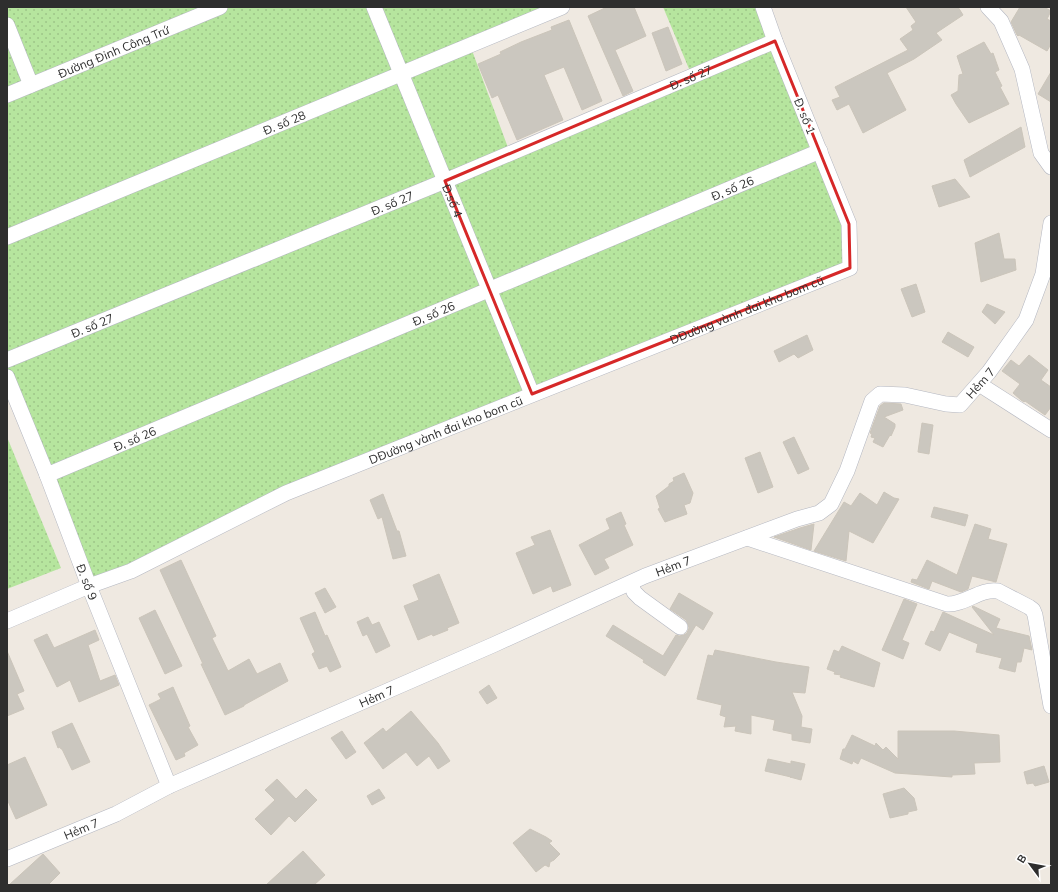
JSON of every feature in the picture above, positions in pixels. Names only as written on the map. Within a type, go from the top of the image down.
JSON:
[{"type":"street","name":"Đường Đinh Công Trứ","points":[[7,95],[220,7]]},
{"type":"street","name":"Đ.số 4","points":[[374,7],[532,394]]},
{"type":"street","name":"Đ. số 28","points":[[7,237],[562,7]]},
{"type":"street","name":"Đ. số 1","points":[[763,7],[849,224]]},
{"type":"street","points":[[988,7],[1001,21],[1022,69],[1041,153],[1051,167]]},
{"type":"street","points":[[7,25],[31,85]]},
{"type":"street","name":"Đ. số 27","points":[[7,360],[445,181],[776,41]]},
{"type":"street","name":"Đ, số 26","points":[[47,475],[820,151]]},
{"type":"street","name":"Hẻm 7","points":[[7,859],[116,814],[169,786],[486,648],[645,576],[819,512],[831,504],[847,471],[872,402],[880,394],[905,395],[946,404],[960,405],[989,372],[1026,320],[1043,274],[1051,223]]},
{"type":"street","name":"DĐường vành đai kho bom cũ","points":[[7,621],[89,586],[131,571],[286,493],[850,268],[849,224]]},
{"type":"street","points":[[286,493],[724,318]]},
{"type":"street","name":"Đ. số 9","points":[[7,377],[169,786]]},
{"type":"street","points":[[979,384],[1051,430]]},
{"type":"street","points":[[747,538],[947,604],[954,604],[985,592],[998,591],[1029,607],[1033,610],[1035,615],[1051,706]]},
{"type":"street","points":[[631,583],[634,592],[640,598],[680,627]]},
{"type":"highlighted area","points":[[775,41],[849,224],[850,268],[532,394],[445,181]]},
{"type":"green space","points":[[7,7],[562,7],[470,45],[510,153],[692,76],[663,7],[763,7],[849,224],[850,268],[532,394],[89,586],[7,377]]},
{"type":"green space","points":[[7,437],[61,568],[7,589]]},
{"type":"building","points":[[607,7],[634,7],[646,36],[615,50],[633,91],[623,96],[588,16]]},
{"type":"building","points":[[906,7],[958,7],[963,15],[936,33],[942,40],[914,59],[887,73],[906,110],[863,133],[849,104],[837,110],[832,100],[840,97],[835,87],[908,50],[900,39],[913,30],[911,26],[916,22]]},
{"type":"building","points":[[1020,7],[1044,7],[1051,11],[1047,19],[1051,21],[1051,44],[1047,51],[1017,35],[1011,22]]},
{"type":"building","points":[[569,20],[602,101],[582,110],[564,67],[544,75],[563,120],[517,140],[498,95],[492,98],[478,64],[501,54],[500,52],[521,42],[552,30],[551,27]]},
{"type":"building","points":[[668,27],[682,64],[666,71],[652,33]]},
{"type":"building","points":[[984,42],[991,54],[993,53],[999,70],[995,72],[1002,86],[1000,87],[1009,104],[969,123],[951,95],[958,91],[959,75],[963,74],[957,56]]},
{"type":"building","points":[[1051,72],[1051,102],[1038,94]]},
{"type":"building","points":[[1021,127],[1025,147],[970,177],[964,160]]},
{"type":"building","points":[[955,179],[970,197],[939,207],[932,186]]},
{"type":"building","points":[[999,233],[1004,259],[1015,259],[1016,270],[981,282],[975,243]]},
{"type":"building","points":[[916,284],[925,312],[912,317],[901,289]]},
{"type":"building","points":[[987,304],[1005,312],[995,324],[982,312]]},
{"type":"building","points":[[948,332],[974,347],[968,357],[942,342]]},
{"type":"building","points":[[807,335],[813,350],[798,358],[794,354],[779,362],[774,351]]},
{"type":"building","points":[[1029,355],[1048,370],[1041,380],[1051,387],[1051,407],[1045,415],[1025,401],[1024,402],[1021,400],[1013,393],[1020,384],[1002,371],[1011,360],[1019,366]]},
{"type":"building","points":[[884,403],[901,404],[903,410],[884,417],[895,424],[895,427],[891,436],[890,435],[883,447],[873,442],[875,438],[871,437],[872,434],[870,433],[880,406]]},
{"type":"building","points":[[922,423],[933,425],[929,454],[918,452]]},
{"type":"building","points":[[794,437],[809,469],[798,474],[783,442]]},
{"type":"building","points":[[760,452],[773,487],[758,493],[745,458]]},
{"type":"building","points":[[684,473],[693,493],[690,503],[684,505],[687,514],[665,522],[658,509],[660,508],[656,496],[674,481],[673,478]]},
{"type":"building","points":[[884,492],[894,498],[899,499],[873,543],[849,531],[846,561],[814,551],[844,502],[851,506],[860,493],[877,505]]},
{"type":"building","points":[[383,494],[397,531],[399,531],[406,556],[393,559],[382,517],[378,519],[370,500]]},
{"type":"building","points":[[934,507],[968,515],[965,526],[931,517]]},
{"type":"building","points":[[621,512],[626,524],[624,525],[633,545],[604,559],[609,568],[595,575],[579,545],[610,529],[606,519]]},
{"type":"building","points":[[814,524],[811,550],[774,537],[800,528]]},
{"type":"building","points":[[975,524],[991,529],[988,539],[1007,544],[996,582],[972,576],[968,589],[961,592],[932,581],[929,589],[911,582],[912,579],[917,580],[927,560],[957,575]]},
{"type":"building","points":[[550,530],[571,585],[553,592],[551,586],[533,594],[516,553],[535,545],[531,537]]},
{"type":"building","points":[[181,560],[216,636],[212,638],[228,671],[249,659],[257,674],[280,663],[288,681],[225,715],[160,570]]},
{"type":"building","points":[[439,574],[459,623],[447,628],[448,630],[433,636],[432,634],[418,640],[404,606],[419,600],[413,585]]},
{"type":"building","points":[[325,588],[336,607],[325,613],[315,593]]},
{"type":"building","points":[[679,593],[713,613],[703,630],[696,625],[665,676],[643,662],[644,660],[606,636],[613,625],[663,656],[676,635],[684,635],[687,633],[689,628],[686,620],[670,609]]},
{"type":"building","points":[[904,599],[917,604],[902,640],[909,643],[903,659],[882,650]]},
{"type":"building","points":[[973,606],[1000,619],[996,628],[1029,636],[1032,650],[1024,648],[1021,662],[1017,662],[1015,672],[999,668],[1002,658],[976,652],[978,644],[949,632],[940,651],[925,644],[931,631],[934,632],[943,612],[994,635],[972,607]]},
{"type":"building","points":[[155,610],[182,666],[165,674],[139,618]]},
{"type":"building","points":[[315,612],[325,636],[327,635],[341,667],[330,672],[327,666],[319,669],[312,654],[315,652],[300,618]]},
{"type":"building","points":[[368,617],[372,625],[379,622],[390,646],[376,653],[367,634],[363,636],[357,622]]},
{"type":"building","points":[[95,630],[99,640],[88,645],[100,681],[115,675],[119,685],[79,702],[70,680],[57,687],[34,640],[47,634],[54,648]]},
{"type":"building","points":[[842,646],[880,663],[874,687],[840,677],[841,675],[834,674],[835,672],[827,669],[834,650],[839,652]]},
{"type":"building","points":[[715,650],[809,667],[805,693],[792,692],[802,716],[801,727],[812,729],[810,743],[792,740],[792,734],[773,730],[775,720],[751,715],[751,734],[735,731],[736,726],[724,727],[726,717],[720,715],[722,705],[697,699],[708,655],[713,656]]},
{"type":"building","points":[[7,651],[24,691],[17,694],[24,709],[7,716]]},
{"type":"building","points":[[489,685],[497,698],[487,704],[479,692]]},
{"type":"building","points":[[173,687],[190,726],[188,727],[198,745],[184,753],[185,756],[176,760],[149,705],[161,699],[158,694]]},
{"type":"building","points":[[411,711],[438,743],[450,761],[438,769],[429,756],[417,766],[406,752],[383,769],[364,743],[383,728],[386,732]]},
{"type":"building","points":[[72,723],[90,762],[72,770],[62,749],[60,747],[58,748],[52,732]]},
{"type":"building","points":[[342,731],[356,752],[346,759],[331,738]]},
{"type":"building","points":[[898,731],[954,731],[999,735],[1000,762],[974,763],[975,774],[952,775],[952,777],[895,773],[861,758],[858,764],[853,761],[852,764],[840,759],[843,749],[845,749],[852,735],[875,746],[876,743],[883,750],[886,747],[898,759]]},
{"type":"building","points":[[25,757],[47,805],[16,819],[7,799],[7,765]]},
{"type":"building","points":[[768,759],[791,764],[791,761],[805,764],[801,780],[765,771]]},
{"type":"building","points":[[1044,766],[1049,782],[1035,786],[1033,783],[1027,784],[1024,772]]},
{"type":"building","points":[[277,779],[296,799],[306,789],[317,800],[295,822],[289,816],[271,835],[255,819],[275,800],[265,790]]},
{"type":"building","points":[[904,788],[914,798],[917,810],[908,812],[908,814],[890,818],[883,794]]},
{"type":"building","points":[[379,789],[385,798],[372,805],[367,796]]},
{"type":"building","points":[[530,829],[552,841],[549,843],[560,854],[550,862],[549,867],[545,865],[536,872],[513,843]]},
{"type":"building","points":[[303,851],[325,875],[314,885],[266,885]]},
{"type":"building","points":[[43,854],[60,873],[48,885],[9,885]]}]
